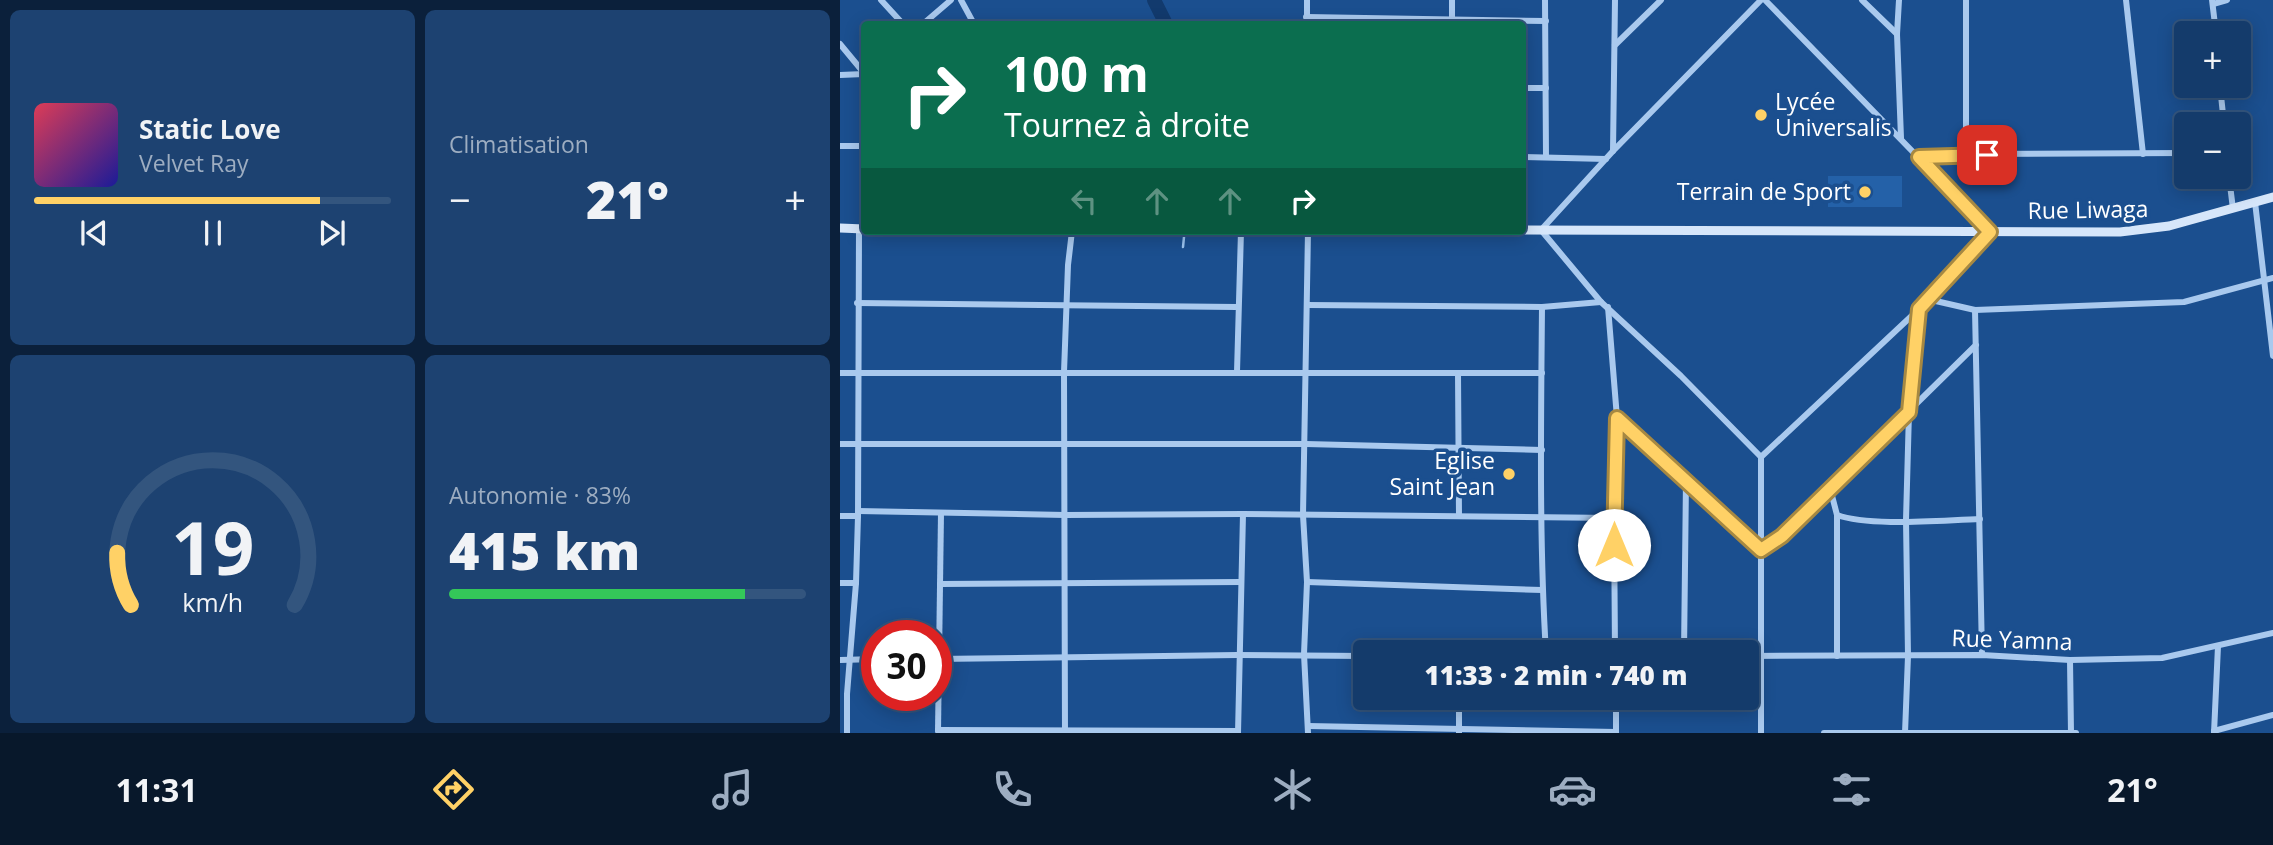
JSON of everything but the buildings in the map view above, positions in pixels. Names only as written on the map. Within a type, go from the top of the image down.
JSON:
[{"type":"main road","name":"Rue Liwaga","points":[[1526,230],[2145,230],[2273,197]]},
{"type":"main road","points":[[840,228],[861,229]]},
{"type":"street","points":[[881,0],[900,21]]},
{"type":"street","points":[[926,21],[951,0]]},
{"type":"street","points":[[961,0],[972,21]]},
{"type":"street","points":[[1306,21],[1307,0]]},
{"type":"street","points":[[1452,0],[1452,21]]},
{"type":"street","points":[[1545,0],[1546,158]]},
{"type":"street","points":[[1613,151],[1615,0]]},
{"type":"street","points":[[1615,44],[1661,0]]},
{"type":"street","points":[[1761,457],[1919,309],[1990,232],[1901,138],[1763,0],[1613,151],[1541,230],[1601,302],[1681,376],[1761,457],[1761,733]]},
{"type":"street","points":[[1861,0],[1897,34]]},
{"type":"street","points":[[1899,0],[1897,34],[1901,138]]},
{"type":"street","points":[[1966,0],[1966,154]]},
{"type":"street","points":[[2126,0],[2143,154]]},
{"type":"street","points":[[2215,21],[2213,2],[2227,0]]},
{"type":"street","points":[[1526,21],[1546,21]]},
{"type":"street","points":[[840,44],[861,70]]},
{"type":"street","points":[[840,75],[861,74]]},
{"type":"street","points":[[1526,88],[1546,88]]},
{"type":"street","points":[[840,146],[861,146]]},
{"type":"street","points":[[1919,157],[1966,154],[2174,153]]},
{"type":"street","points":[[1526,157],[1606,159]]},
{"type":"street","points":[[2232,189],[2234,209]]},
{"type":"street","points":[[2255,202],[2273,353]]},
{"type":"street","points":[[847,733],[847,694],[856,583],[859,443],[857,303],[862,235]]},
{"type":"street","points":[[1065,732],[1064,444],[1068,265],[1072,235]]},
{"type":"street","points":[[1237,372],[1241,235]]},
{"type":"street","points":[[1308,235],[1303,515],[1307,582],[1304,654],[1308,729],[1616,733],[1616,710]]},
{"type":"street","points":[[1927,299],[1975,310],[2184,302],[2273,278]]},
{"type":"street","points":[[1307,305],[1542,307],[1601,302]]},
{"type":"street","points":[[857,303],[1237,307]]},
{"type":"street","points":[[1542,307],[1541,517],[1545,640]]},
{"type":"street","points":[[1608,307],[1617,418],[1615,640]]},
{"type":"street","points":[[1905,733],[1909,412],[1919,309]]},
{"type":"street","points":[[1975,310],[1982,655]]},
{"type":"street","points":[[1761,550],[1782,536],[1976,345]]},
{"type":"street","points":[[840,373],[1542,373]]},
{"type":"street","points":[[1458,373],[1459,516]]},
{"type":"street","points":[[1617,418],[1761,550]]},
{"type":"street","points":[[840,444],[1306,443],[1542,450]]},
{"type":"street","points":[[1684,640],[1686,480]]},
{"type":"street","points":[[1830,488],[1837,515],[1837,656]]},
{"type":"street","points":[[840,516],[941,513],[1614,518]]},
{"type":"street","points":[[939,620],[941,513]]},
{"type":"street","points":[[938,711],[938,731],[1238,732],[1243,514]]},
{"type":"street","points":[[1837,515],[1856,520],[1980,519]]},
{"type":"street","points":[[940,584],[1241,582]]},
{"type":"street","points":[[1307,582],[1542,590]]},
{"type":"street","points":[[840,583],[856,583]]},
{"type":"street","name":"Rue Yamna","points":[[1761,656],[1982,655],[2070,660],[2162,658],[2273,633]]},
{"type":"street","points":[[2218,646],[2214,732],[2273,715]]},
{"type":"street","points":[[952,659],[1353,656]]},
{"type":"street","points":[[840,660],[861,659]]},
{"type":"street","points":[[1824,733],[2072,733],[2070,660]]},
{"type":"street","points":[[1459,710],[1459,731]]},
{"type":"shaded area","name":"Terrain de Sport","points":[[1828,176],[1902,176],[1902,207],[1828,207]]},
{"type":"waterway","points":[[1154,0],[1164,21]]},
{"type":"waterway","points":[[1183,247],[1184,237]]},
{"type":"place","name":"Lycée Universalis","points":[[1761,115]]},
{"type":"place","name":"Terrain de Sport","points":[[1865,192]]},
{"type":"place","name":"Eglise Saint Jean","points":[[1509,474]]},
{"type":"route","points":[[1614,545],[1617,418],[1761,550],[1782,536],[1909,412],[1919,309],[1990,232],[1919,157],[1987,155]]}]
